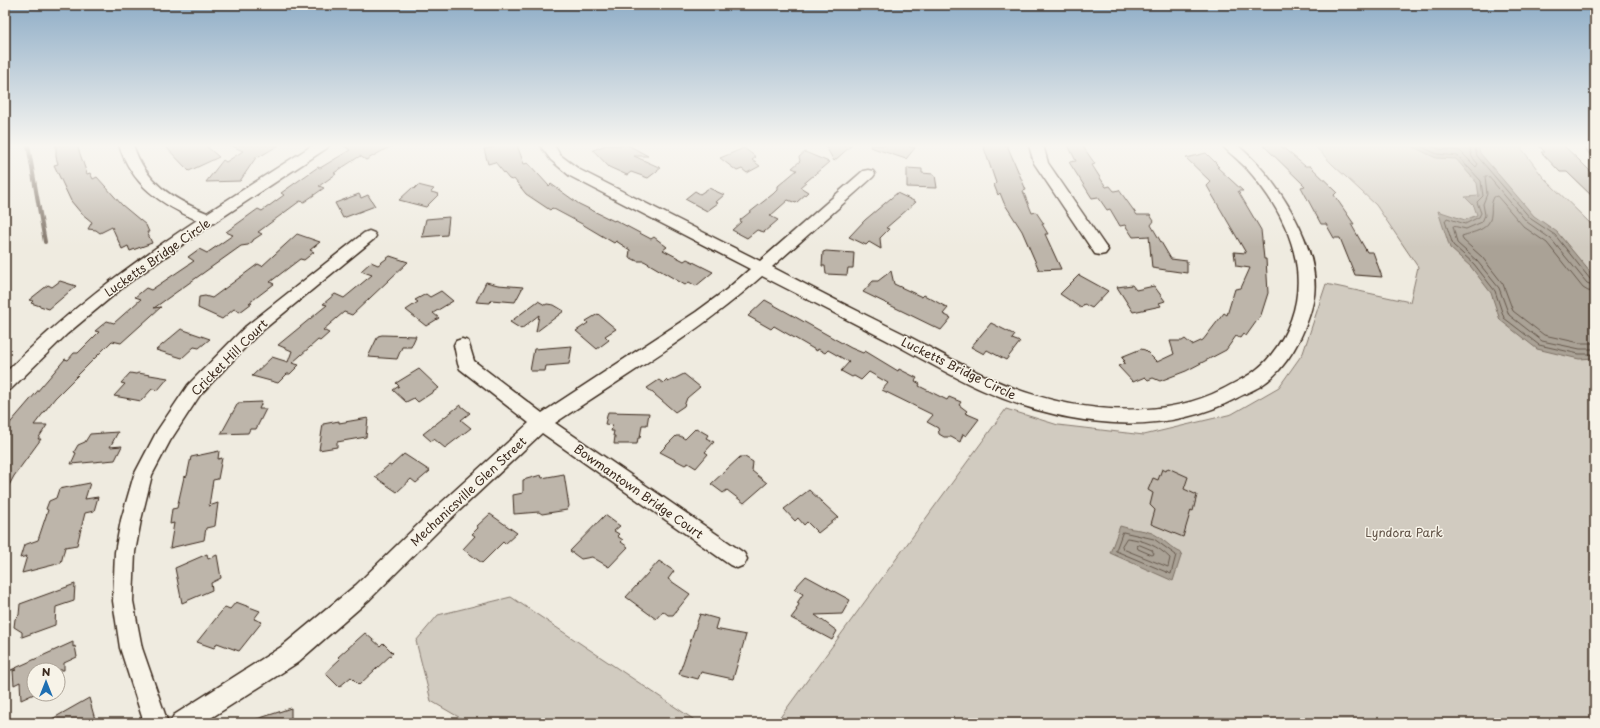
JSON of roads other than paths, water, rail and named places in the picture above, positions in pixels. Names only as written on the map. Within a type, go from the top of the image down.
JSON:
[{"type":"street","points":[[145,179],[167,199],[209,220]]},
{"type":"street","name":"Lucketts Bridge Circle","points":[[5,384],[33,356],[97,300],[133,272],[270,179]]},
{"type":"street","name":"Lucketts Bridge Circle","points":[[587,179],[988,385],[1038,404],[1070,411],[1100,415],[1129,416],[1158,415],[1185,411],[1210,404],[1254,381],[1276,361],[1299,325],[1305,304],[1307,284],[1304,256],[1295,230],[1284,210],[1262,179]]},
{"type":"street","name":"Mechanicsville Glen Street","points":[[182,723],[289,654],[362,592],[438,518],[541,423],[702,316],[732,294],[862,179]]},
{"type":"street","points":[[1052,179],[1100,250]]},
{"type":"street","name":"Cricket Hill Court","points":[[156,723],[131,648],[123,601],[125,552],[131,520],[143,475],[163,436],[194,390],[251,331],[369,236]]},
{"type":"street","name":"Bowmantown Bridge Court","points":[[462,345],[466,364],[541,423],[738,559]]},
{"type":"water","points":[[1473,179],[1502,179],[1534,216],[1557,232],[1595,278],[1595,358],[1579,359],[1537,349],[1500,320],[1491,293],[1471,267],[1450,248],[1438,211],[1465,220],[1477,215],[1474,206],[1465,197],[1479,196],[1477,183]]},
{"type":"water","points":[[1120,526],[1152,533],[1182,553],[1173,581],[1110,553]]},
{"type":"waterway","points":[[34,179],[45,242]]},
{"type":"park label","name":"Lyndora Park","points":[[1404,532]]}]
